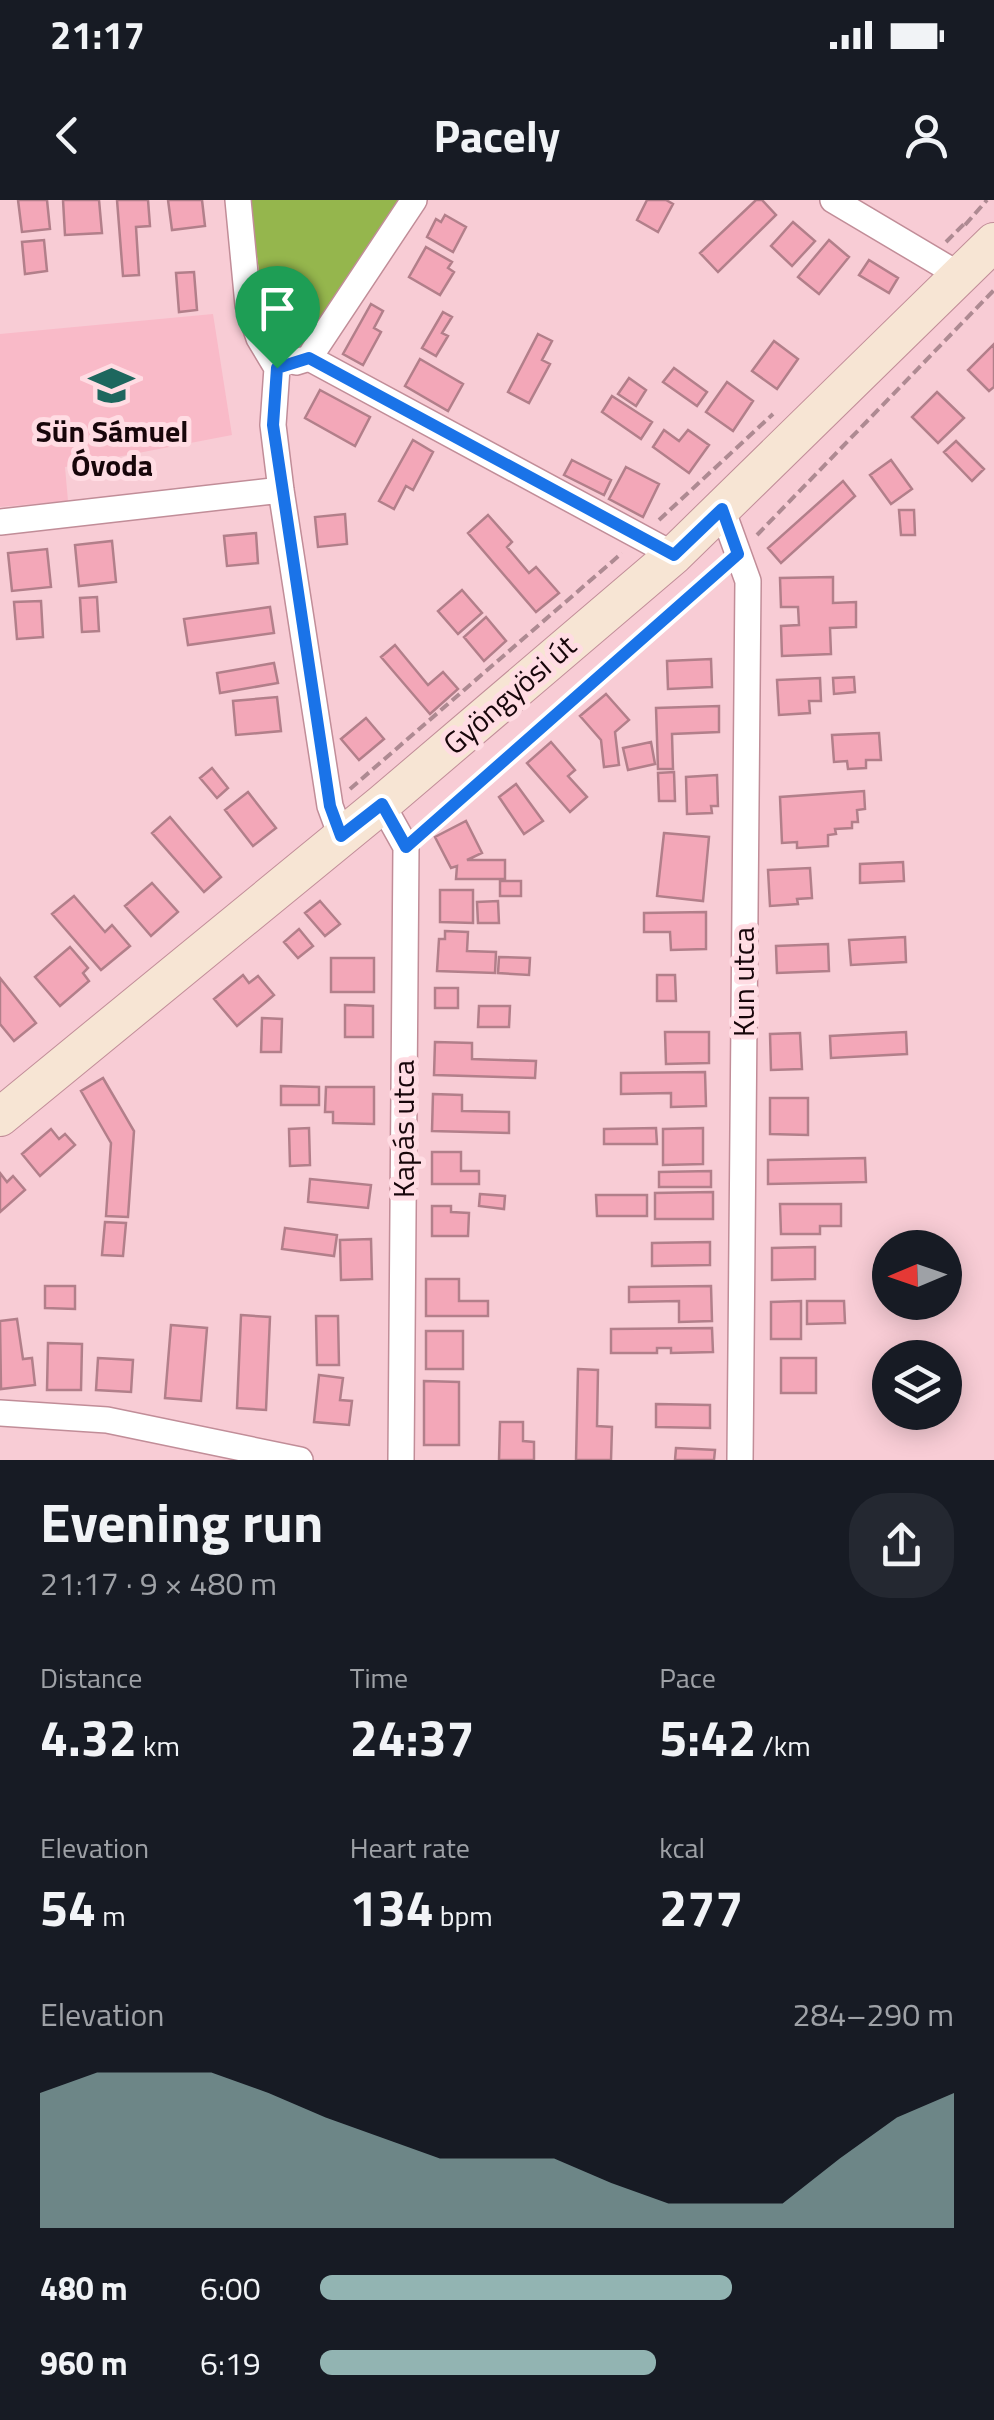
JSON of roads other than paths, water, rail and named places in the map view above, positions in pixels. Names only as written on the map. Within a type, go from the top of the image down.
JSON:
[{"type":"street","points":[[238,200],[248,306],[258,338],[277,368],[273,425],[281,490],[336,821]]},
{"type":"street","points":[[277,368],[309,358],[414,200]]},
{"type":"street","points":[[834,200],[962,275]]},
{"type":"street","name":"Gyöngyösi út","points":[[0,1117],[336,821],[382,804],[657,546],[722,509],[962,275],[979,233]]},
{"type":"street","points":[[309,358],[657,546]]},
{"type":"street","points":[[0,522],[281,490]]},
{"type":"street","name":"Kun utca","points":[[722,509],[748,581],[740,1460]]},
{"type":"street","name":"Kapás utca","points":[[382,804],[406,847],[401,1460]]},
{"type":"street","points":[[0,1413],[106,1420],[248,1456],[300,1460]]},
{"type":"place","name":"Sün Sámuel Óvoda","points":[[112,385]]}]
